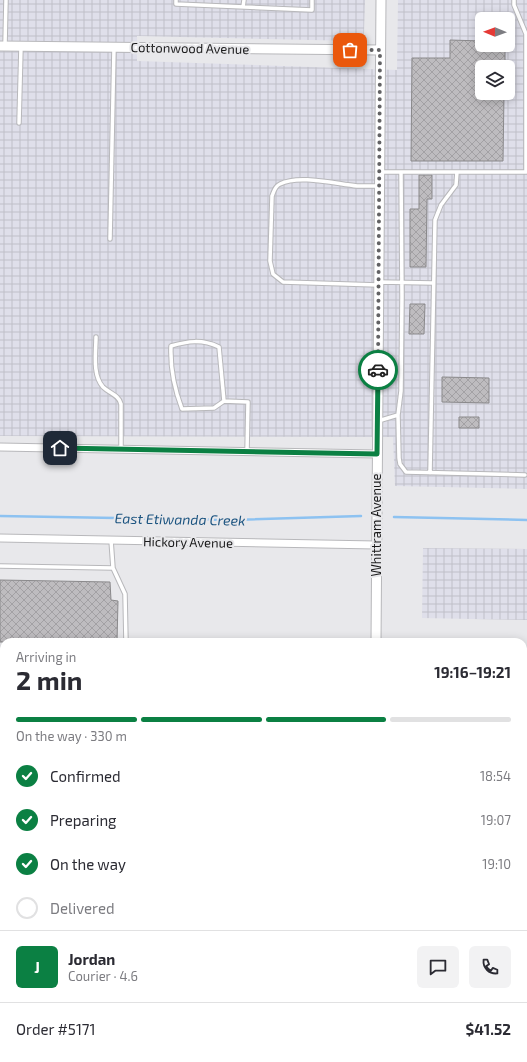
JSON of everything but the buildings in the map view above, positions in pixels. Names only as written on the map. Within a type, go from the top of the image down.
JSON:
[{"type":"street","name":"Whittram Avenue","points":[[376,638],[381,0]]},
{"type":"street","name":"Cottonwood Avenue","points":[[3,46],[380,50]]},
{"type":"street","points":[[0,447],[377,454]]},
{"type":"street","name":"Hickory Avenue","points":[[0,538],[376,545]]},
{"type":"lane","points":[[3,46],[6,0]]},
{"type":"lane","points":[[176,0],[176,4],[312,10],[312,0]]},
{"type":"lane","points":[[243,7],[244,0]]},
{"type":"lane","points":[[379,172],[526,172],[526,34],[514,5],[514,0]]},
{"type":"lane","points":[[19,123],[21,46]]},
{"type":"lane","points":[[110,240],[114,47]]},
{"type":"lane","points":[[401,172],[401,391],[398,415],[399,458],[403,470],[406,472],[430,473],[524,475]]},
{"type":"lane","points":[[430,473],[435,220],[442,205],[456,185],[457,172]]},
{"type":"lane","points":[[379,186],[358,186],[327,181],[290,181],[280,184],[275,188],[272,196],[270,261],[273,274],[283,282],[433,283]]},
{"type":"lane","points":[[96,337],[96,365],[99,380],[108,391],[118,397],[121,404],[121,449]]},
{"type":"lane","points":[[224,401],[219,347],[208,342],[186,341],[171,346],[170,368],[182,409],[214,408],[224,401],[248,402],[247,451]]},
{"type":"lane","points":[[377,421],[398,415]]},
{"type":"lane","points":[[112,540],[113,568],[125,594],[126,638]]},
{"type":"lane","points":[[0,566],[113,568]]},
{"type":"shaded area","points":[[0,0],[365,0],[364,34],[357,41],[137,36],[137,61],[397,70],[398,0],[527,0],[527,489],[395,486],[393,437],[0,436]]},
{"type":"shaded area","points":[[423,548],[527,549],[527,620],[422,618]]},
{"type":"waterway","name":"East Etiwanda Creek","points":[[0,516],[233,520],[361,516]]},
{"type":"waterway","name":"East Etiwanda Creek","points":[[394,517],[527,520]]},
{"type":"way so far","points":[[350,50],[380,50],[378,370]]},
{"type":"route","points":[[60,448],[377,454],[378,370]]}]
